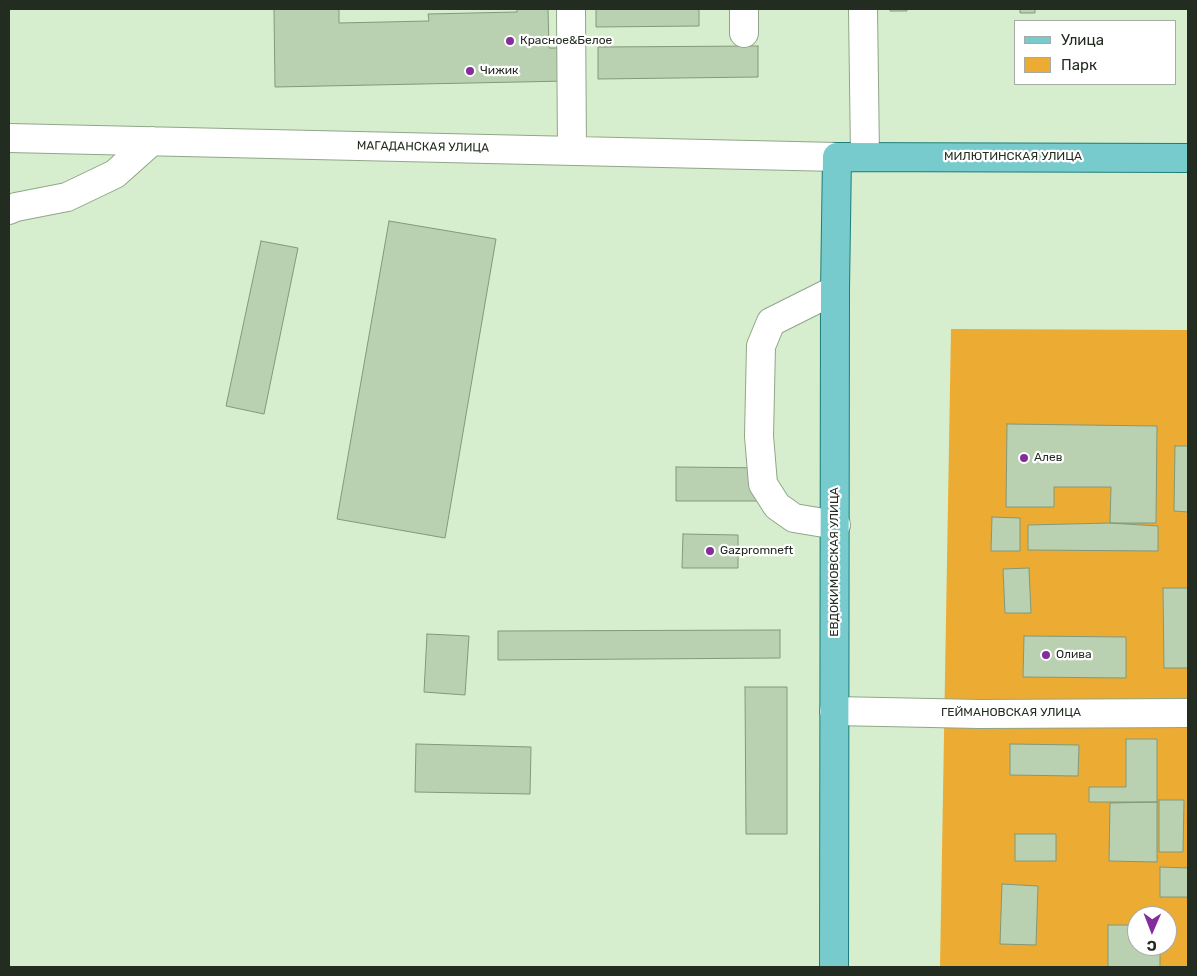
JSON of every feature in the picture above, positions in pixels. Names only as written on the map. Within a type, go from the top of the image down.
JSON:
[{"type":"main road","name":"МИЛЮТИНСКАЯ УЛИЦА","points":[[837,157],[1188,158]]},
{"type":"main road","name":"ЕВДОКИМОВСКАЯ УЛИЦА","points":[[834,967],[835,290],[837,157]]},
{"type":"street","points":[[571,9],[572,151]]},
{"type":"street","points":[[863,9],[865,156]]},
{"type":"street","name":"МАГАДАНСКАЯ УЛИЦА","points":[[9,138],[837,157]]},
{"type":"street","points":[[9,210],[16,207],[67,198],[115,174],[152,141]]},
{"type":"street","points":[[835,290],[771,322],[761,346],[760,436],[763,484],[777,506],[794,518],[836,525]]},
{"type":"street","name":"ГЕЙМАНОВСКАЯ УЛИЦА","points":[[834,711],[980,714],[1188,713]]},
{"type":"green space","points":[[951,329],[1188,330],[1188,967],[940,967]]},
{"type":"building","points":[[274,9],[339,9],[339,23],[429,21],[428,14],[517,12],[517,9],[548,9],[549,48],[567,48],[568,81],[275,87]]},
{"type":"building","points":[[596,9],[699,9],[699,26],[596,27]]},
{"type":"building","points":[[890,9],[907,9],[907,11],[890,11]]},
{"type":"building","points":[[1020,9],[1035,9],[1035,13],[1020,13]]},
{"type":"building","points":[[758,46],[758,77],[598,79],[598,47]]},
{"type":"building","points":[[389,221],[496,239],[445,538],[337,519]]},
{"type":"building","points":[[261,241],[298,248],[264,414],[226,406]]},
{"type":"building","points":[[1007,424],[1157,426],[1156,523],[1110,523],[1111,487],[1054,487],[1054,507],[1006,507]]},
{"type":"building","points":[[1175,446],[1188,446],[1188,512],[1174,511]]},
{"type":"building","points":[[676,467],[774,468],[774,501],[676,501]]},
{"type":"building","points":[[992,517],[1020,518],[1020,551],[991,551]]},
{"type":"building","points":[[1110,523],[1158,526],[1158,551],[1028,550],[1028,525]]},
{"type":"building","name":"Gazpromneft","points":[[683,534],[738,535],[738,568],[682,568]]},
{"type":"building","points":[[1029,568],[1031,613],[1005,613],[1003,569]]},
{"type":"building","points":[[1163,588],[1188,588],[1188,668],[1164,668]]},
{"type":"building","points":[[780,630],[780,658],[498,660],[498,631]]},
{"type":"building","points":[[427,634],[469,636],[465,695],[424,692]]},
{"type":"building","points":[[1024,636],[1126,637],[1126,678],[1023,677]]},
{"type":"building","points":[[745,687],[787,687],[787,834],[746,834]]},
{"type":"building","points":[[1126,739],[1157,739],[1157,802],[1089,802],[1089,787],[1126,787]]},
{"type":"building","points":[[416,744],[531,747],[530,794],[415,792]]},
{"type":"building","points":[[1010,744],[1079,745],[1078,776],[1010,775]]},
{"type":"building","points":[[1159,800],[1184,800],[1183,852],[1159,852]]},
{"type":"building","points":[[1157,802],[1157,862],[1109,861],[1110,803]]},
{"type":"building","points":[[1015,834],[1056,834],[1056,861],[1015,861]]},
{"type":"building","points":[[1160,867],[1188,868],[1188,897],[1160,897]]},
{"type":"building","points":[[1002,884],[1038,886],[1036,945],[1000,944]]},
{"type":"building","points":[[1108,925],[1127,925],[1127,956],[1160,956],[1160,967],[1108,967]]},
{"type":"place","name":"Красное&Белое","points":[[510,41]]},
{"type":"place","name":"Чижик","points":[[470,71]]},
{"type":"place","name":"Алев","points":[[1024,458]]},
{"type":"place","name":"Gazpromneft","points":[[710,551]]},
{"type":"place","name":"Олива","points":[[1046,655]]}]
